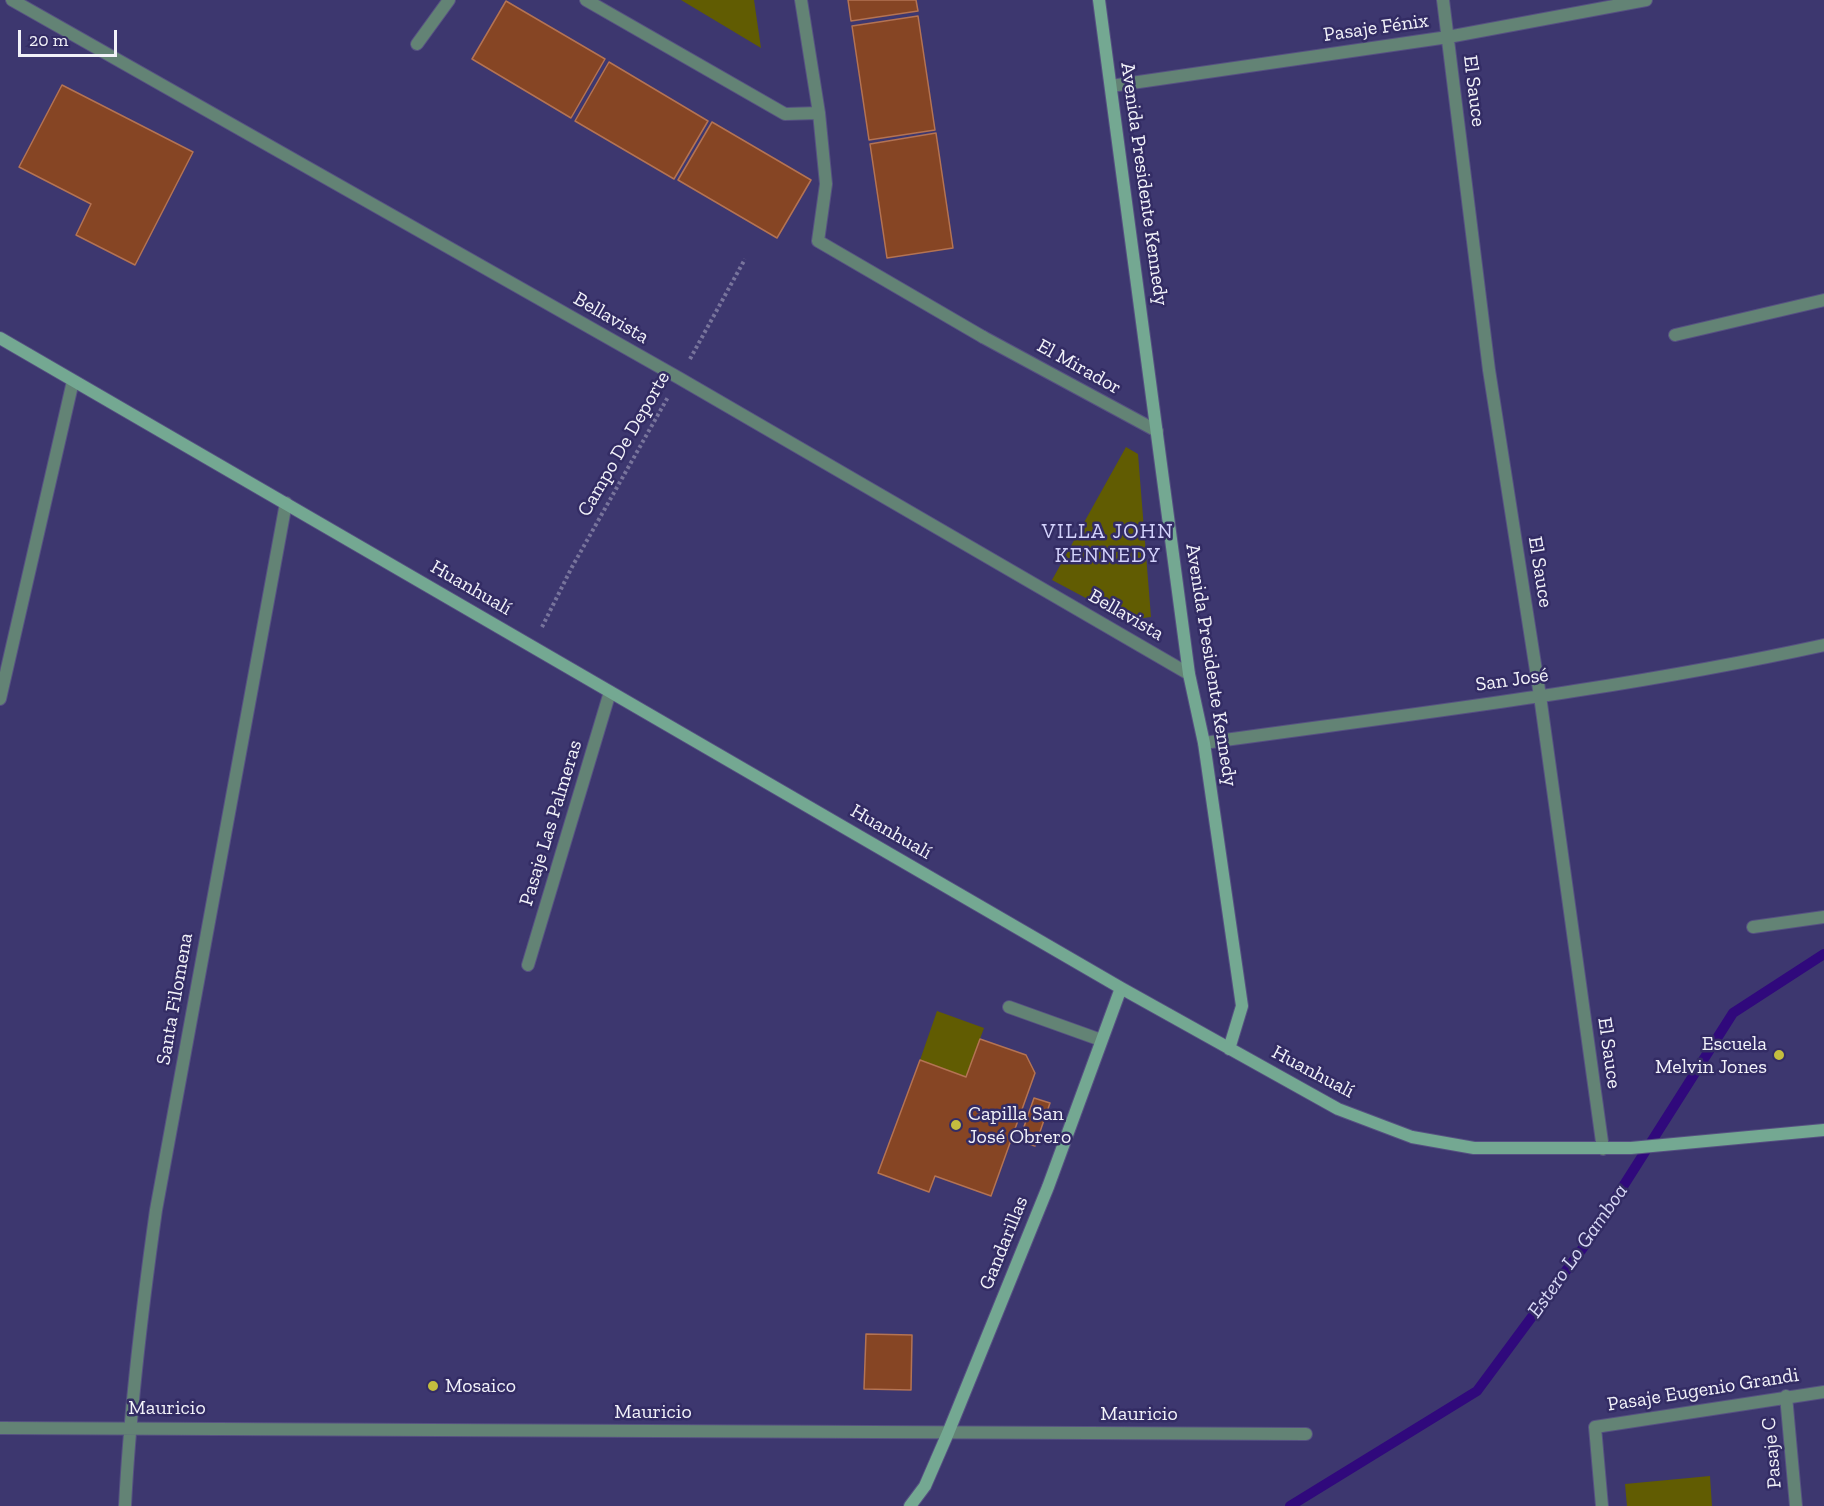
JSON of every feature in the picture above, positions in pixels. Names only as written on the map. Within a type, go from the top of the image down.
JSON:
[{"type":"street","name":"Bellavista","points":[[12,0],[679,378],[1189,674]]},
{"type":"street","points":[[417,44],[449,0]]},
{"type":"street","points":[[586,0],[785,114],[819,113],[801,0]]},
{"type":"street","name":"Avenida Presidente Kennedy","points":[[1099,0],[1189,674],[1204,743],[1242,1006],[1229,1048]]},
{"type":"street","name":"El Sauce","points":[[1443,0],[1489,370],[1540,696],[1603,1149]]},
{"type":"street","name":"Pasaje Fénix","points":[[1111,86],[1448,37],[1646,0]]},
{"type":"street","name":"El Mirador","points":[[819,113],[826,184],[818,241],[983,337],[1157,431]]},
{"type":"street","points":[[1675,335],[1824,300]]},
{"type":"street","name":"Huanhualí","points":[[0,338],[1121,988],[1338,1109],[1412,1137],[1474,1148],[1631,1148],[1824,1130]]},
{"type":"street","points":[[0,699],[73,381]]},
{"type":"street","name":"Santa Filomena","points":[[125,1506],[129,1428],[142,1307],[156,1210],[286,503]]},
{"type":"street","name":"San José","points":[[1204,743],[1540,696],[1737,664],[1824,645]]},
{"type":"street","name":"Pasaje Las Palmeras","points":[[528,965],[610,692]]},
{"type":"street","points":[[1753,927],[1824,917]]},
{"type":"street","name":"Gandarillas","points":[[910,1506],[925,1486],[948,1433],[1048,1187],[1121,988]]},
{"type":"street","points":[[1009,1007],[1101,1040]]},
{"type":"street","name":"Pasaje Eugenio Grandi","points":[[1602,1506],[1595,1427],[1824,1392]]},
{"type":"street","name":"Pasaje C","points":[[1786,1396],[1796,1506]]},
{"type":"street","name":"Mauricio","points":[[0,1428],[1306,1434]]},
{"type":"path","name":"Campo De Deporte","points":[[532,646],[572,567],[745,259]]},
{"type":"shaded area","points":[[681,0],[754,0],[761,48]]},
{"type":"shaded area","points":[[1126,447],[1138,454],[1151,617],[1127,620],[1052,580]]},
{"type":"shaded area","points":[[937,1011],[984,1028],[966,1077],[920,1060]]},
{"type":"shaded area","points":[[1710,1476],[1712,1506],[1627,1506],[1625,1484]]},
{"type":"building","points":[[848,0],[916,0],[918,11],[851,21]]},
{"type":"building","points":[[506,1],[605,59],[571,118],[472,59]]},
{"type":"building","points":[[918,16],[935,130],[869,140],[852,26]]},
{"type":"building","points":[[609,62],[708,121],[674,179],[575,121]]},
{"type":"building","points":[[62,85],[193,152],[135,265],[76,235],[91,204],[19,167]]},
{"type":"building","points":[[712,122],[811,180],[777,238],[678,180]]},
{"type":"building","points":[[936,133],[953,248],[887,258],[870,144]]},
{"type":"building","name":"Capilla San José Obrero","points":[[980,1039],[1026,1055],[1035,1073],[991,1196],[935,1176],[929,1192],[878,1173],[920,1060],[966,1077]]},
{"type":"building","points":[[1034,1098],[1050,1103],[1035,1146],[1019,1141]]},
{"type":"building","points":[[866,1334],[912,1335],[911,1390],[864,1389]]},
{"type":"waterway","name":"Estero Lo Gamboa","points":[[1290,1506],[1477,1391],[1591,1237],[1733,1013],[1824,954]]},
{"type":"place","name":"Escuela Melvin Jones","points":[[1779,1055]]},
{"type":"place","name":"Capilla San José Obrero","points":[[956,1125]]},
{"type":"place","name":"Mosaico","points":[[433,1386]]},
{"type":"district","name":"VILLA JOHN KENNEDY","points":[[1108,544]]}]
